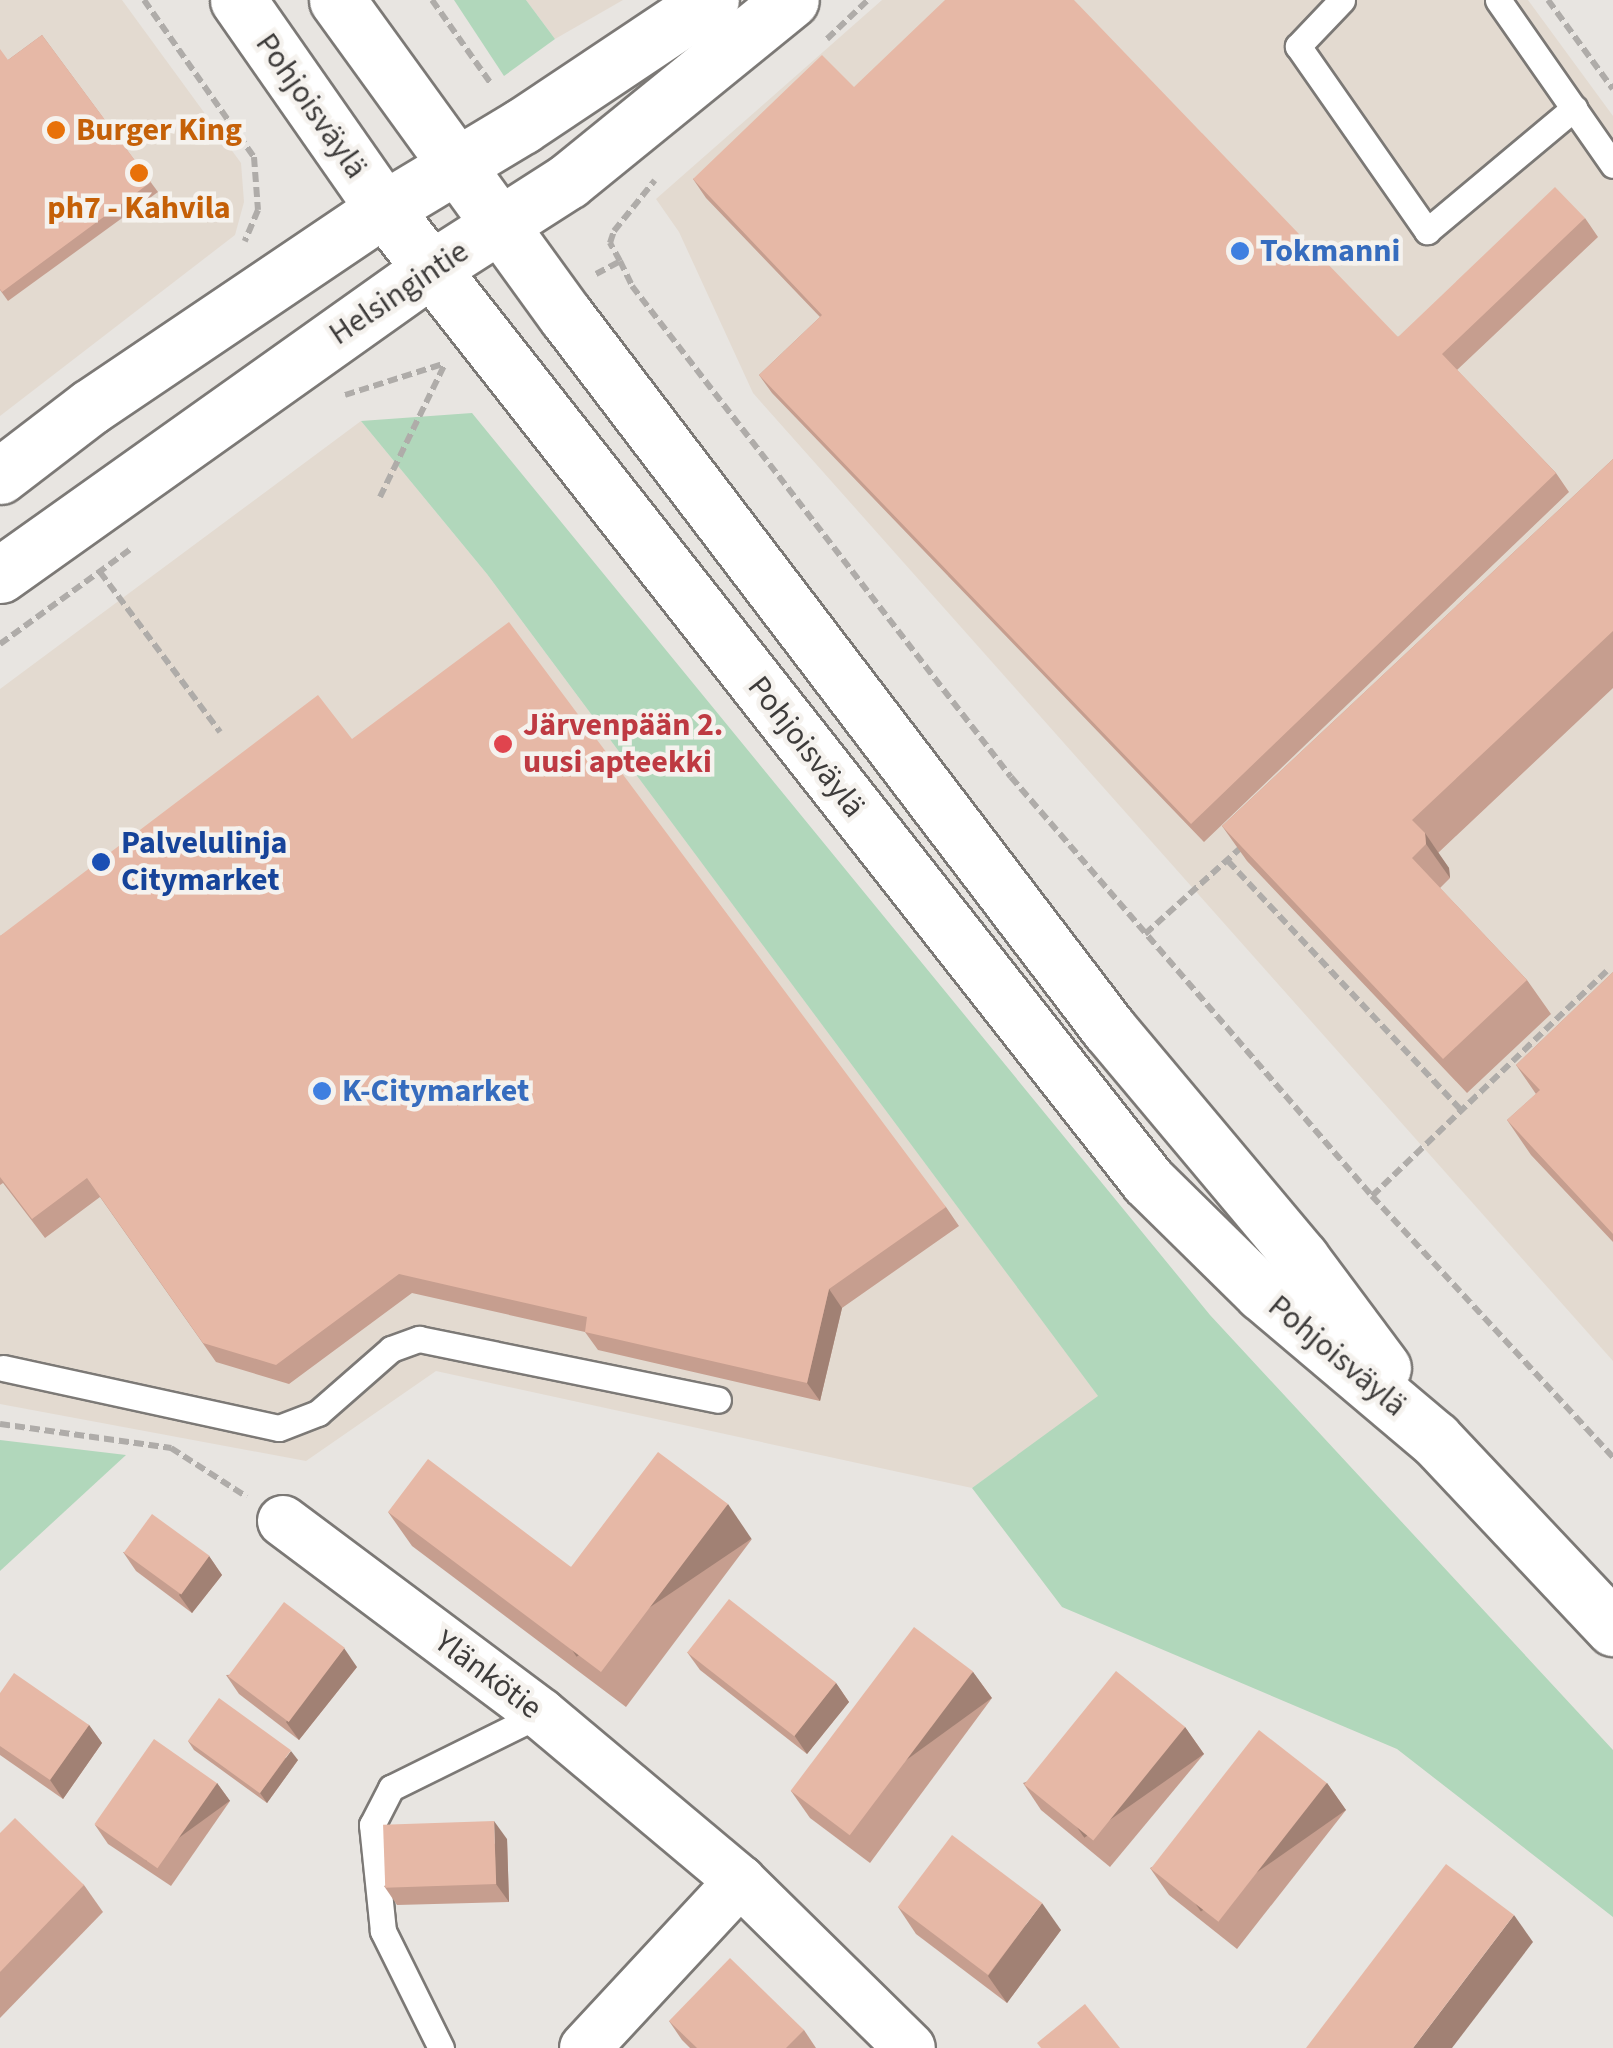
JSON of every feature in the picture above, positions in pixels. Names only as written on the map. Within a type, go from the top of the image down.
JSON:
[{"type":"main road","name":"Pohjoisväylä","points":[[238,0],[384,209],[432,268],[467,352],[1148,1181],[1262,1293],[1435,1438]]},
{"type":"main road","name":"Pohjoisväylä","points":[[337,0],[554,298],[1109,1029],[1302,1258],[1435,1438],[1613,1628]]},
{"type":"main road","points":[[0,476],[90,407],[384,209],[458,166],[711,0]]},
{"type":"main road","name":"Helsingintie","points":[[5,573],[432,268],[568,181],[791,0]]},
{"type":"street","name":"Ylänkötie","points":[[283,1520],[541,1714],[740,1881],[910,2048]]},
{"type":"street","points":[[585,2048],[740,1881]]},
{"type":"lane","points":[[1342,0],[1298,46],[1427,231],[1574,108]]},
{"type":"lane","points":[[1498,0],[1613,164]]},
{"type":"lane","points":[[3,1368],[278,1428],[318,1413],[391,1349],[419,1339],[718,1400]]},
{"type":"lane","points":[[441,2048],[383,1931],[372,1826],[391,1788],[541,1714]]},
{"type":"path","points":[[144,0],[254,157],[258,210],[244,242],[229,254]]},
{"type":"path","points":[[432,0],[499,95]]},
{"type":"path","points":[[821,44],[868,0]]},
{"type":"path","points":[[1548,0],[1613,89]]},
{"type":"path","points":[[666,171],[614,231],[610,243],[632,286],[999,762],[1372,1196],[1613,1456]]},
{"type":"path","points":[[554,298],[620,261]]},
{"type":"path","points":[[331,405],[346,394],[467,352]]},
{"type":"path","points":[[380,497],[467,352]]},
{"type":"path","points":[[0,644],[146,538]]},
{"type":"path","points":[[100,572],[220,732]]},
{"type":"path","points":[[1145,934],[1256,834]]},
{"type":"path","points":[[1228,861],[1461,1110]]},
{"type":"path","points":[[1372,1196],[1606,971]]},
{"type":"path","points":[[0,1424],[171,1448],[283,1520]]},
{"type":"shaded area","points":[[0,0],[122,0],[241,163],[244,202],[235,235],[0,416]]},
{"type":"shaded area","points":[[526,0],[623,0],[555,39]]},
{"type":"shaded area","points":[[882,0],[1528,0],[1613,116],[1613,1361],[753,393],[679,232],[656,199]]},
{"type":"shaded area","points":[[361,421],[487,574],[1099,1397],[972,1488],[436,1371],[306,1461],[0,1404],[0,689]]},
{"type":"green space","points":[[454,0],[526,0],[555,39],[504,76]]},
{"type":"green space","points":[[472,413],[1210,1315],[1613,1750],[1613,1917],[1397,1749],[1062,1607],[972,1488],[1098,1396],[487,574],[361,421]]},
{"type":"green space","points":[[0,1440],[126,1455],[0,1571]]},
{"type":"building","points":[[945,0],[1074,0],[1398,337],[1555,187],[1585,218],[1442,354],[1556,473],[1191,824],[759,375],[822,315],[693,179],[822,55],[854,87]]},
{"type":"building","name":"Burger King","points":[[42,35],[151,182],[2,292],[0,49],[8,60]]},
{"type":"building","points":[[1613,459],[1613,631],[1412,820],[1425,833],[1426,844],[1412,858],[1527,980],[1443,1059],[1222,826]]},
{"type":"building","points":[[509,622],[946,1207],[829,1289],[807,1383],[585,1332],[587,1317],[399,1274],[276,1365],[203,1343],[87,1178],[32,1219],[0,1177],[0,936],[318,695],[352,739]]},
{"type":"building","points":[[1613,972],[1613,1234],[1507,1120],[1540,1090],[1516,1065]]},
{"type":"building","points":[[658,1452],[728,1504],[601,1672],[388,1512],[428,1459],[571,1567]]},
{"type":"building","points":[[152,1514],[209,1556],[181,1595],[124,1553]]},
{"type":"building","points":[[729,1599],[836,1683],[794,1736],[687,1653]]},
{"type":"building","points":[[284,1602],[345,1648],[289,1722],[228,1676]]},
{"type":"building","points":[[914,1627],[973,1672],[850,1835],[791,1791]]},
{"type":"building","points":[[1116,1671],[1185,1727],[1093,1840],[1024,1784]]},
{"type":"building","points":[[14,1673],[89,1725],[50,1780],[0,1746],[0,1693]]},
{"type":"building","points":[[219,1698],[291,1750],[260,1793],[188,1741]]},
{"type":"building","points":[[1259,1730],[1327,1783],[1218,1922],[1151,1869]]},
{"type":"building","points":[[154,1739],[217,1783],[157,1868],[94,1824]]},
{"type":"building","points":[[15,1818],[84,1885],[0,1972],[0,1833]]},
{"type":"building","points":[[494,1821],[496,1884],[385,1888],[383,1825]]},
{"type":"building","points":[[952,1835],[1042,1903],[988,1975],[898,1907]]},
{"type":"building","points":[[1446,1864],[1514,1915],[1413,2048],[1306,2048]]},
{"type":"building","points":[[730,1958],[804,2030],[786,2048],[697,2048],[669,2021]]},
{"type":"building","points":[[1085,2004],[1120,2048],[1041,2048],[1037,2043]]},
{"type":"place","name":"Burger King","points":[[56,130]]},
{"type":"place","name":"ph7 - Kahvila","points":[[139,173]]},
{"type":"place","name":"Tokmanni","points":[[1240,251]]},
{"type":"place","name":"Järvenpään 2. uusi apteekki","points":[[503,744]]},
{"type":"place","name":"Palvelulinja Citymarket","points":[[101,862]]},
{"type":"place","name":"K-Citymarket","points":[[322,1091]]}]
